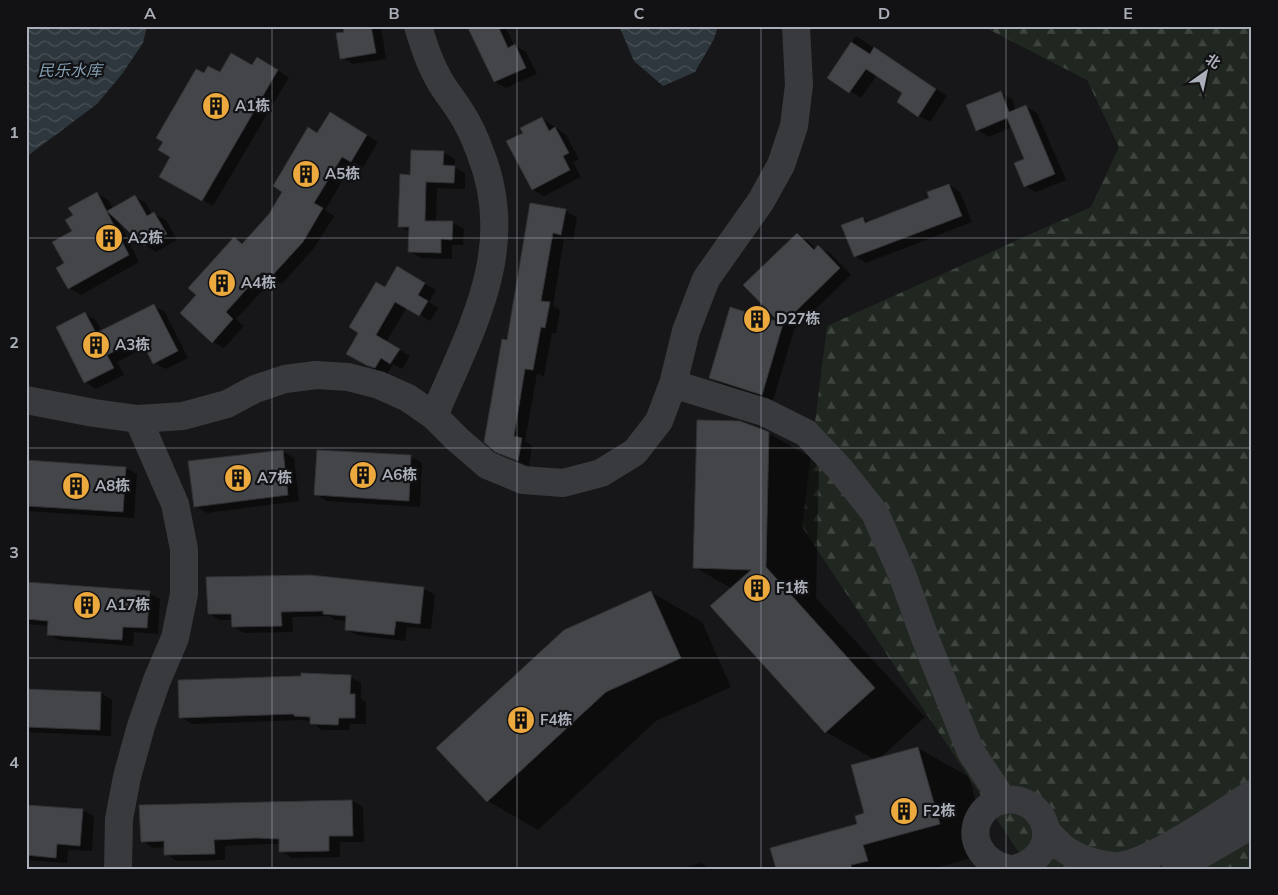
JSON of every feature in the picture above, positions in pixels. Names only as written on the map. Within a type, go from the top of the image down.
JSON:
[{"type":"lane","points":[[418,26],[425,50],[440,82],[461,112],[480,152],[487,173],[495,216],[493,260],[482,303],[434,416]]},
{"type":"lane","points":[[26,400],[138,419],[183,416],[227,404],[255,389],[285,379],[316,375],[348,378],[379,385],[408,398],[434,416],[487,465],[523,480],[563,483],[601,473],[635,452],[659,421],[673,384],[686,331],[706,280],[761,201],[781,165],[794,126],[799,85],[796,26]]},
{"type":"lane","points":[[673,384],[764,412],[806,433],[840,468],[875,513],[902,574],[925,638],[971,752],[1003,800]]},
{"type":"lane","points":[[118,869],[119,819],[127,777],[144,717],[175,638],[184,594],[184,549],[175,504],[138,419]]},
{"type":"lane","points":[[1046,831],[1064,848],[1087,860],[1114,866],[1141,860],[1162,850],[1252,794]]},
{"type":"lane","points":[[1015,799],[1026,802],[1043,819],[1046,831],[1045,842],[1040,853],[1025,867],[1001,868],[991,863],[975,862],[978,845],[976,834],[978,823],[983,813],[992,805],[1003,800],[1015,799]]},
{"type":"lane","points":[[1176,869],[1252,825]]},
{"type":"green space","points":[[982,26],[1252,26],[1252,869],[1030,869],[802,527],[827,326],[1091,207],[1119,147],[1087,80]]},
{"type":"water","name":"民乐水库","points":[[26,26],[147,26],[143,43],[122,74],[97,104],[26,157]]},
{"type":"water","points":[[619,26],[718,26],[714,39],[695,72],[663,86],[634,61]]},
{"type":"building","points":[[343,26],[371,26],[376,53],[340,59],[336,33],[344,32]]},
{"type":"building","points":[[467,26],[498,26],[508,48],[515,44],[526,68],[494,82]]},
{"type":"building","points":[[851,42],[870,54],[874,47],[936,89],[918,117],[897,102],[902,93],[866,69],[849,93],[827,78]]},
{"type":"building","name":"A1栋","points":[[231,53],[252,65],[257,57],[278,70],[202,201],[159,177],[170,157],[158,150],[163,142],[156,138],[196,69],[204,73],[208,66],[220,72]]},
{"type":"building","points":[[1001,91],[1009,112],[1026,105],[1055,174],[1024,187],[1014,163],[1024,159],[1007,118],[976,131],[966,105]]},
{"type":"building","points":[[330,112],[367,135],[351,162],[342,157],[314,203],[323,208],[303,242],[270,278],[262,272],[226,312],[233,319],[212,343],[180,313],[196,295],[188,288],[234,237],[242,244],[269,214],[282,192],[273,186],[308,127],[317,133]]},
{"type":"building","points":[[542,117],[549,131],[555,127],[569,153],[563,156],[570,170],[532,190],[506,141],[523,133],[520,128]]},
{"type":"building","points":[[411,150],[444,151],[443,165],[455,166],[454,183],[426,182],[425,221],[453,221],[452,240],[441,239],[441,253],[408,252],[409,227],[398,227],[400,174],[410,175]]},
{"type":"building","points":[[949,184],[962,216],[854,257],[841,225],[863,217],[865,223],[929,198],[927,192]]},
{"type":"building","name":"A2栋","points":[[97,192],[129,255],[68,289],[56,268],[64,263],[52,242],[72,231],[65,220],[73,215],[68,208]]},
{"type":"building","points":[[135,195],[147,216],[154,212],[167,234],[144,246],[107,211]]},
{"type":"building","points":[[530,203],[566,209],[561,235],[553,233],[541,301],[550,302],[545,328],[541,327],[533,370],[525,369],[514,436],[522,438],[518,461],[495,452],[484,442],[502,339],[507,340]]},
{"type":"building","name":"D27栋","points":[[797,233],[814,250],[818,245],[840,268],[783,324],[762,395],[709,378],[730,307],[779,322],[743,285]]},
{"type":"building","points":[[397,266],[425,283],[418,295],[428,301],[419,316],[395,302],[376,335],[400,349],[390,364],[381,358],[375,368],[346,354],[358,333],[349,327],[376,282],[385,287]]},
{"type":"building","name":"A3栋","points":[[154,304],[178,351],[153,364],[140,338],[107,355],[114,368],[84,383],[56,327],[85,312],[96,333]]},
{"type":"building","name":"F1栋","points":[[697,420],[740,421],[769,432],[766,567],[875,688],[825,733],[710,606],[751,570],[693,568]]},
{"type":"building","name":"A7栋","points":[[283,450],[288,495],[194,507],[188,461]]},
{"type":"building","name":"A6栋","points":[[317,450],[411,455],[409,501],[314,495]]},
{"type":"building","name":"A8栋","points":[[26,460],[126,467],[123,512],[26,506]]},
{"type":"building","points":[[310,575],[424,587],[420,624],[396,621],[394,635],[345,630],[346,616],[323,614],[323,611],[281,612],[282,626],[232,627],[231,614],[208,614],[206,577]]},
{"type":"building","name":"A17栋","points":[[26,582],[150,591],[147,628],[123,627],[122,640],[47,635],[48,621],[26,619]]},
{"type":"building","name":"F4栋","points":[[651,591],[681,658],[606,692],[487,802],[436,748],[564,630]]},
{"type":"building","points":[[301,673],[351,675],[350,694],[355,694],[355,718],[339,718],[338,725],[310,724],[310,717],[294,716],[294,714],[179,718],[178,680],[301,676]]},
{"type":"building","points":[[26,689],[101,692],[100,730],[26,727]]},
{"type":"building","name":"F2栋","points":[[918,747],[940,824],[863,845],[868,861],[851,865],[852,869],[776,869],[770,848],[857,824],[855,816],[864,813],[851,765]]},
{"type":"building","points":[[352,800],[353,836],[329,836],[329,851],[279,852],[279,839],[255,838],[214,840],[215,854],[164,855],[164,841],[141,842],[139,805]]},
{"type":"building","points":[[26,805],[83,809],[80,846],[57,844],[56,858],[26,855]]},
{"type":"place","name":"A1栋","points":[[216,106]]},
{"type":"place","name":"A5栋","points":[[306,174]]},
{"type":"place","name":"A2栋","points":[[109,238]]},
{"type":"place","name":"A4栋","points":[[222,283]]},
{"type":"place","name":"D27栋","points":[[757,319]]},
{"type":"place","name":"A3栋","points":[[96,345]]},
{"type":"place","name":"A6栋","points":[[363,475]]},
{"type":"place","name":"A7栋","points":[[238,478]]},
{"type":"place","name":"A8栋","points":[[76,486]]},
{"type":"place","name":"F1栋","points":[[757,588]]},
{"type":"place","name":"A17栋","points":[[87,605]]},
{"type":"place","name":"F4栋","points":[[521,720]]},
{"type":"place","name":"F2栋","points":[[904,811]]}]
